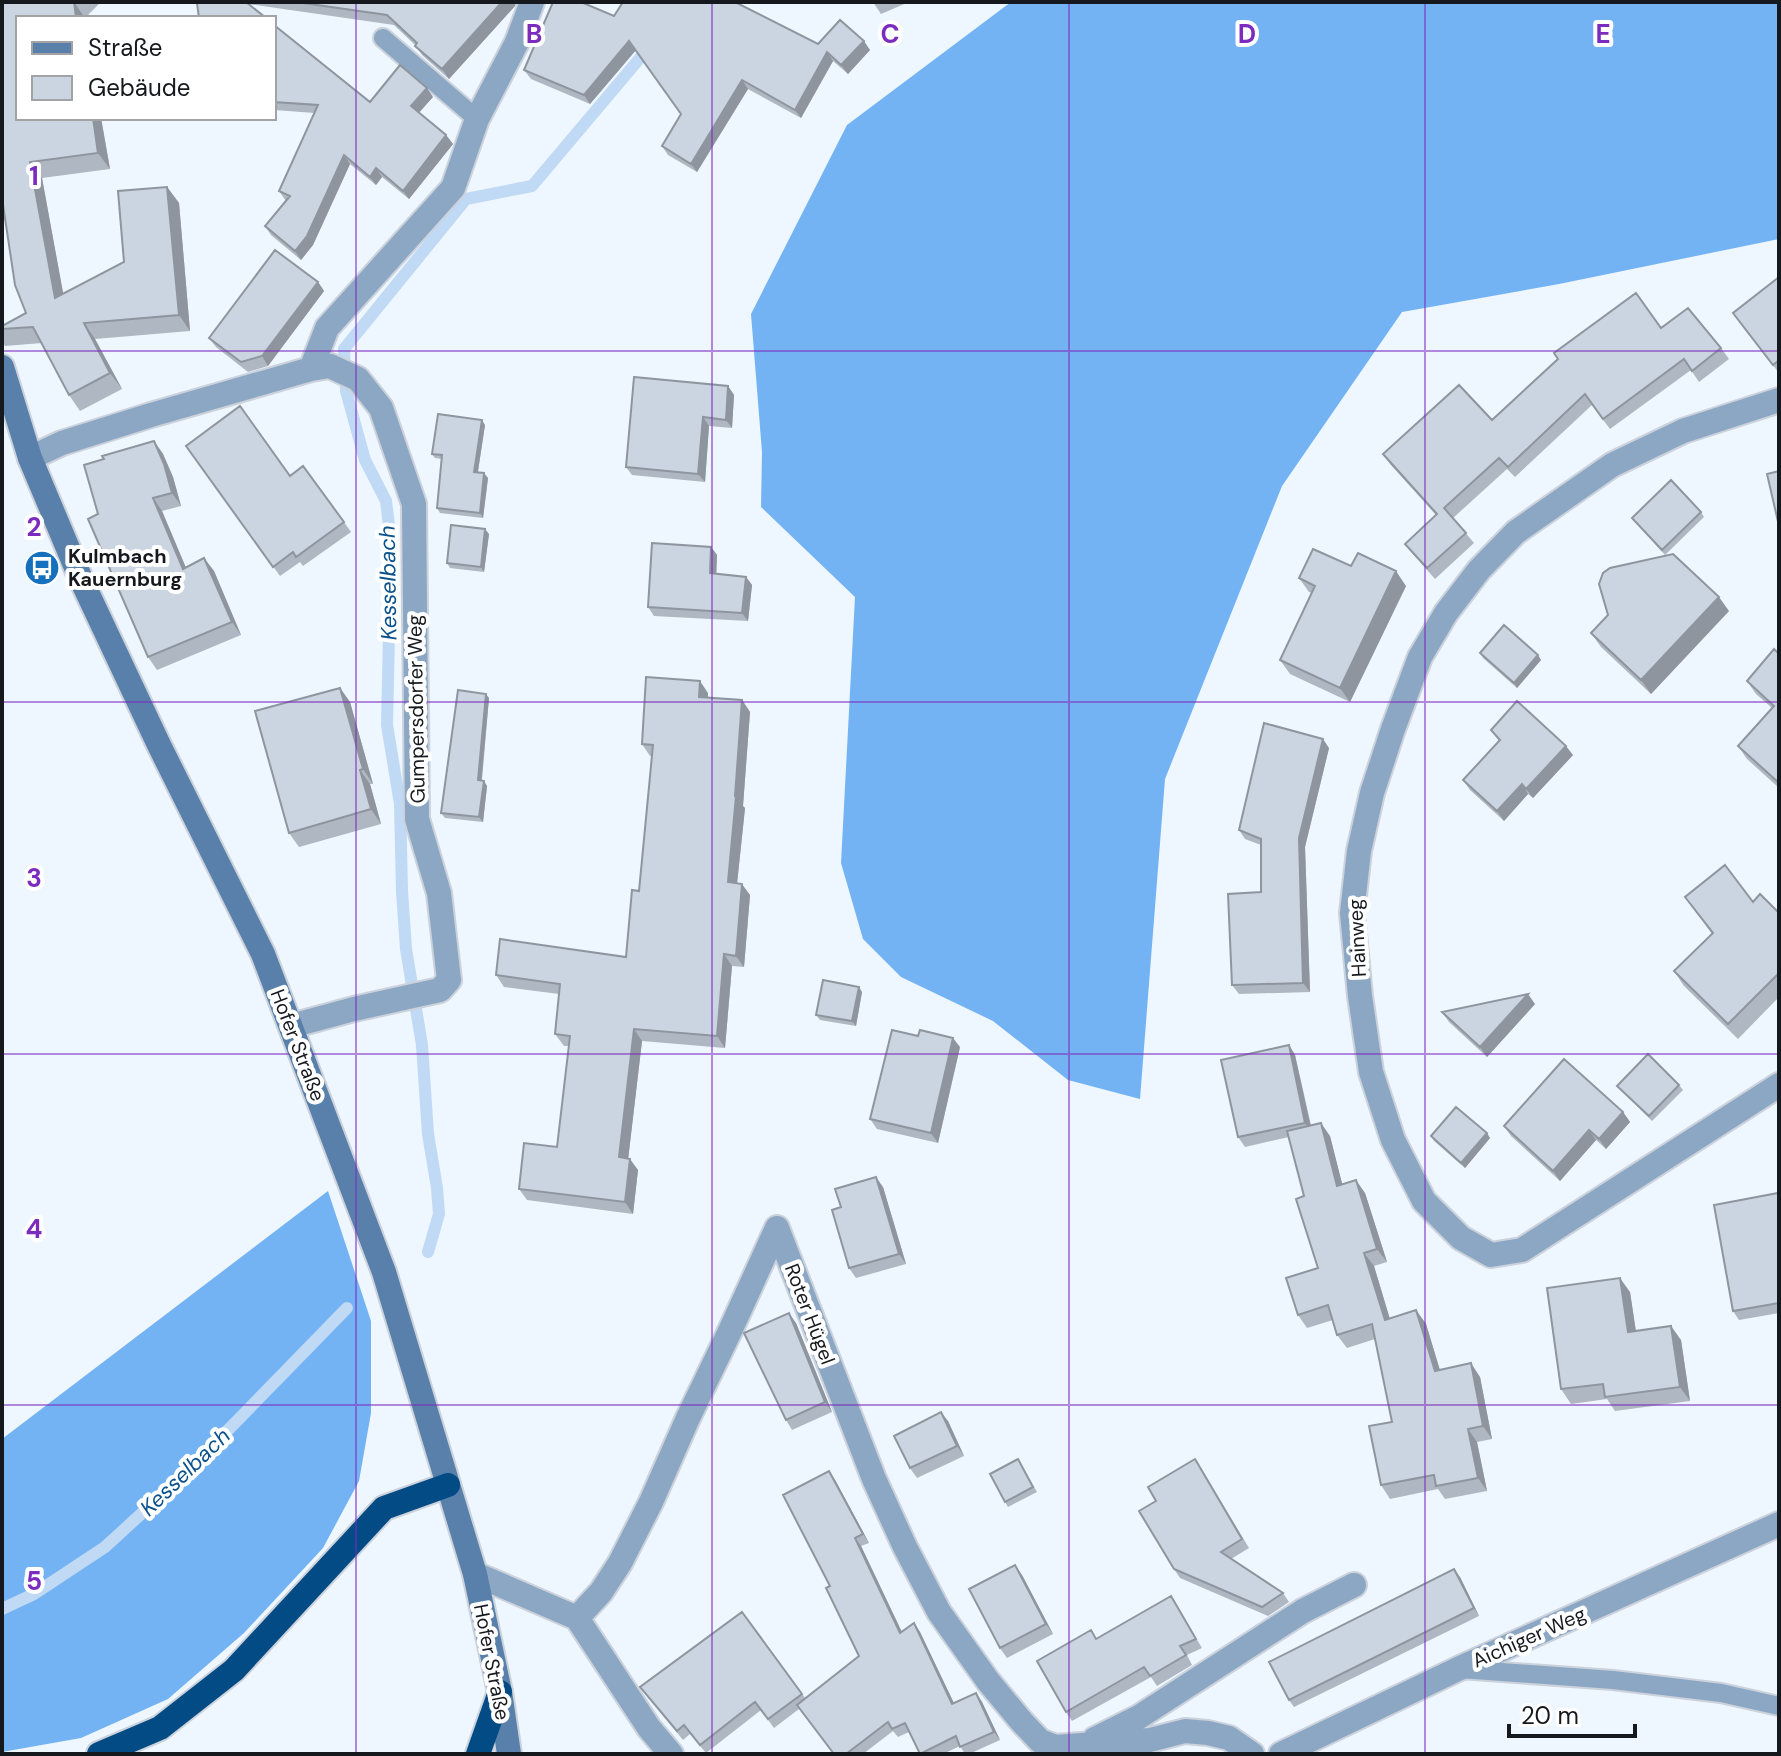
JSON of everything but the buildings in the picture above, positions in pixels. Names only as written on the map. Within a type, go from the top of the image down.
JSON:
[{"type":"highway","points":[[99,1754],[160,1728],[234,1670],[384,1508],[448,1485]]},
{"type":"highway","points":[[478,1754],[500,1692]]},
{"type":"street","points":[[30,458],[62,443],[151,415],[321,368],[327,328],[453,188],[477,119],[517,42],[532,2]]},
{"type":"street","name":"Hofer Straße","points":[[2,367],[30,458],[80,577],[263,954],[384,1272],[475,1574],[500,1692],[509,1754]]},
{"type":"street","name":"Gumpersdorfer Weg","points":[[291,1026],[440,990],[449,980],[439,893],[417,819],[414,504],[381,408],[358,379],[321,368]]},
{"type":"street","name":"Hainweg","points":[[1779,400],[1683,431],[1612,465],[1516,532],[1479,570],[1446,613],[1420,657],[1393,729],[1372,793],[1359,851],[1352,913],[1371,1072],[1393,1140],[1424,1201],[1461,1238],[1491,1255],[1522,1250],[1779,1085]]},
{"type":"street","name":"Roter Hügel","points":[[577,1618],[601,1592],[620,1563],[777,1228],[874,1479],[905,1547],[939,1612],[998,1694],[1040,1741],[1055,1747],[1150,1740],[1185,1731],[1229,1738],[1252,1754]]},
{"type":"street","name":"Aichiger Weg","points":[[1281,1754],[1458,1669],[1779,1524]]},
{"type":"street","points":[[475,1574],[577,1618],[649,1728],[671,1754]]},
{"type":"street","points":[[1082,1745],[1139,1717],[1303,1611],[1354,1585]]},
{"type":"lane","points":[[383,38],[477,119]]},
{"type":"lane","points":[[1458,1669],[1629,1682],[1721,1693],[1779,1706]]},
{"type":"shaded area","points":[[1011,2],[1779,2],[1779,239],[1402,312],[1282,486],[1165,779],[1140,1099],[1068,1080],[993,1021],[901,977],[863,939],[841,863],[855,597],[761,507],[762,452],[751,314],[847,125]]},
{"type":"shaded area","points":[[328,1191],[371,1321],[371,1413],[359,1481],[323,1548],[244,1633],[168,1699],[81,1738],[2,1752],[2,1439]]},
{"type":"waterway","name":"Kesselbach","points":[[428,1252],[439,1214],[437,1188],[428,1134],[422,1045],[406,949],[400,804],[387,725],[391,542],[386,501],[365,460],[346,391],[344,349],[466,199],[532,186],[651,45]]},
{"type":"waterway","name":"Kesselbach","points":[[2,1609],[34,1594],[105,1547],[189,1470],[347,1308]]},
{"type":"place","name":"Kulmbach Kauernburg","points":[[42,568]]}]
